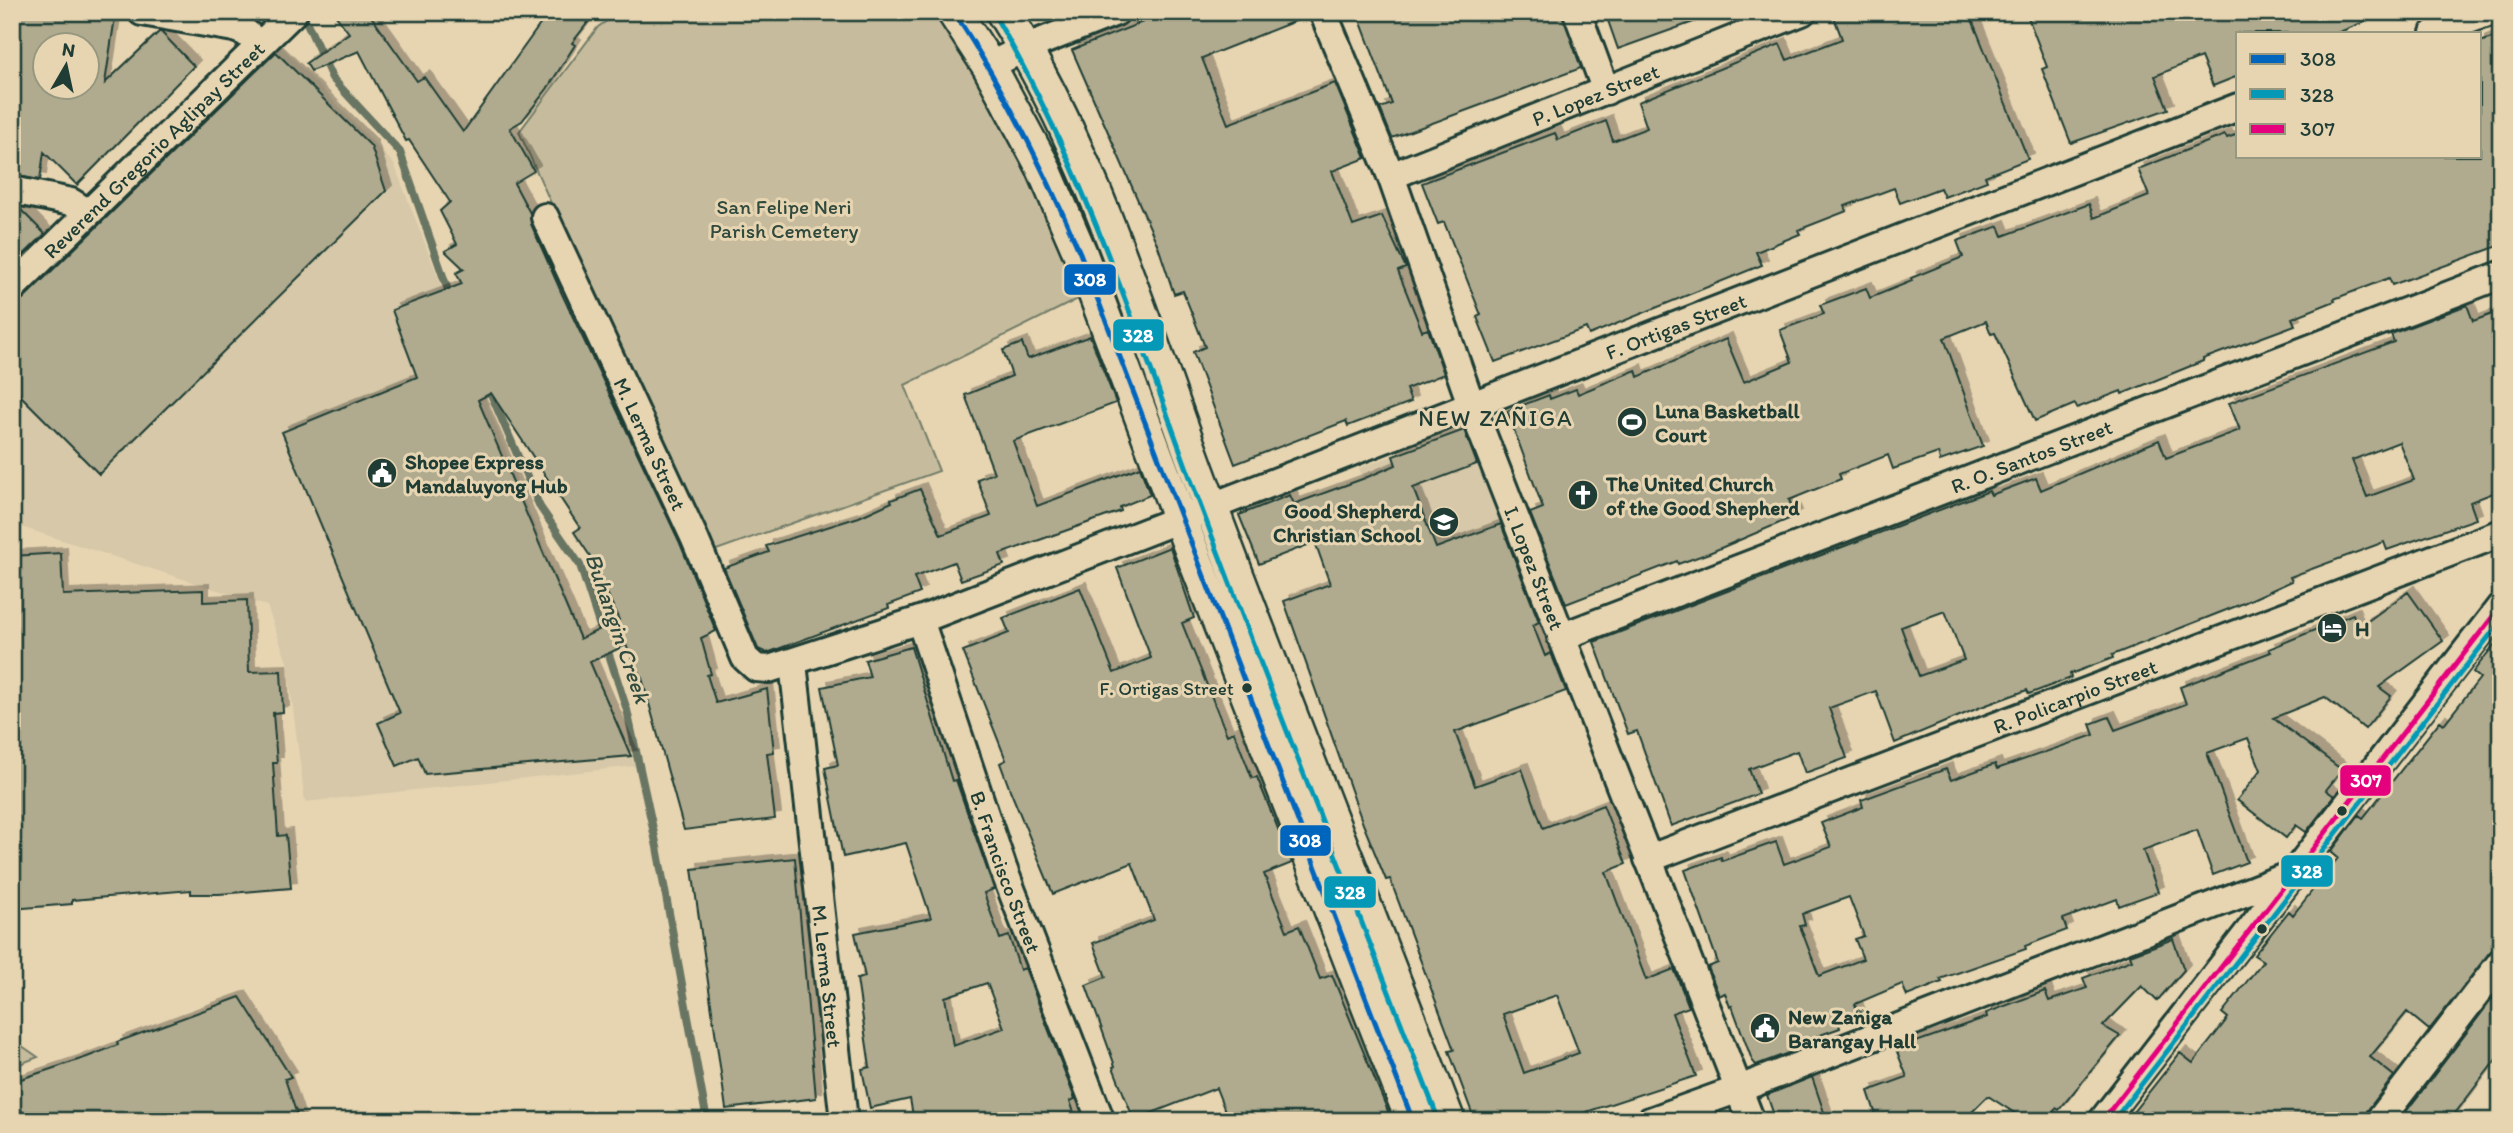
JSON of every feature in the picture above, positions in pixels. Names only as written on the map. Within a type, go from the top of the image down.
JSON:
[{"type":"main road","points":[[954,12],[989,66],[1042,165],[1080,253],[1413,1121]]},
{"type":"main road","points":[[1003,12],[1026,48],[1073,142],[1111,234],[1211,506],[1448,1121]]},
{"type":"street","points":[[142,12],[233,28],[245,32],[258,43]]},
{"type":"street","points":[[989,66],[1116,12]]},
{"type":"street","name":"I. Lopez Street","points":[[1323,12],[1391,176],[1472,407],[1751,1121]]},
{"type":"street","points":[[1577,12],[1606,91]]},
{"type":"street","name":"P. Lopez Street","points":[[1391,176],[1802,12]]},
{"type":"street","points":[[2437,32],[2490,12]]},
{"type":"street","name":"Reverend Gregorio Aglipay Street","points":[[12,288],[258,43],[292,14]]},
{"type":"street","name":"F. Ortigas Street","points":[[757,668],[769,669],[793,663],[920,620],[2236,108]]},
{"type":"street","points":[[12,190],[71,202],[87,212]]},
{"type":"street","name":"M. Lerma Street","points":[[545,217],[694,537],[745,659],[757,668]]},
{"type":"street","name":"R. O. Santos Street","points":[[1562,637],[2501,275]]},
{"type":"street","name":"R. Policarpio Street","points":[[1648,859],[2501,533]]},
{"type":"street","points":[[2102,1121],[2501,606]]},
{"type":"street","name":"B. Francisco Street","points":[[920,620],[1003,867],[1101,1121]]},
{"type":"street","name":"M. Lerma Street","points":[[793,663],[844,1121]]},
{"type":"street","points":[[1650,1121],[2293,874]]},
{"type":"street","points":[[2379,1121],[2498,973]]},
{"type":"shaded area","points":[[281,46],[394,164],[533,521],[635,766],[305,802],[287,662],[267,606],[12,524],[12,316]]},
{"type":"shaded area","name":"Good Shepherd Christian School","points":[[1472,427],[1530,576],[1416,617],[1359,468]]},
{"type":"green space","name":"San Felipe Neri Parish Cemetery","points":[[620,12],[938,12],[982,79],[1036,184],[1082,297],[905,385],[939,471],[708,553],[519,132],[598,27]]},
{"type":"green space","points":[[12,1039],[38,1057],[12,1067]]},
{"type":"building","points":[[12,12],[48,12],[83,18],[84,12],[115,17],[105,83],[160,31],[194,66],[77,185],[44,152],[40,180],[12,175]]},
{"type":"building","points":[[333,12],[368,12],[417,81],[424,77],[463,132],[549,12],[596,12],[572,43],[575,45],[547,89],[522,121],[510,128],[534,171],[514,183],[530,213],[531,224],[562,294],[680,543],[716,631],[701,638],[711,674],[707,675],[716,703],[767,689],[774,752],[767,753],[775,819],[684,830],[642,678],[626,645],[590,662],[631,756],[425,774],[418,757],[397,766],[378,723],[400,713],[282,432],[417,377],[392,310],[462,284],[456,273],[464,269],[445,251],[457,244],[440,211],[450,202],[409,140],[406,141],[359,51],[311,71],[306,63],[349,33]],"holes":[[[491,393],[580,528],[574,532],[592,559],[619,620],[580,639],[478,400]]]},
{"type":"building","points":[[1168,12],[1308,12],[1308,16],[1202,58],[1228,124],[1335,83],[1366,158],[1332,171],[1353,226],[1382,216],[1406,268],[1398,271],[1422,331],[1428,329],[1444,374],[1406,389],[1411,402],[1348,426],[1346,421],[1235,464],[1193,352],[1205,347],[1183,291],[1174,294],[1158,246],[1072,50]]},
{"type":"building","points":[[1357,12],[1562,12],[1581,68],[1392,138],[1380,108],[1392,104]]},
{"type":"building","points":[[1605,12],[1713,12],[1713,15],[1618,49]]},
{"type":"building","points":[[1832,12],[1969,12],[2028,159],[1985,176],[1987,181],[1944,197],[1940,188],[1900,203],[1894,188],[1845,206],[1847,211],[1798,230],[1800,234],[1756,252],[1762,265],[1589,335],[1586,328],[1495,362],[1477,317],[1481,315],[1444,222],[1438,224],[1422,183],[1555,133],[1558,140],[1606,121],[1613,141],[1647,128],[1638,102],[1780,44],[1787,60],[1842,39]]},
{"type":"building","points":[[2026,12],[2387,12],[2340,32],[2236,32],[2236,77],[2213,86],[2201,57],[2155,76],[2168,109],[2071,143],[2042,69],[2047,67]]},
{"type":"building","points":[[2501,35],[2501,245],[2392,285],[2389,278],[2292,318],[2295,325],[2203,359],[2122,394],[2121,391],[2077,408],[2075,404],[2035,421],[1995,333],[1991,334],[1986,321],[1944,338],[1983,446],[1940,461],[1938,453],[1893,469],[1888,455],[1839,474],[1841,479],[1789,500],[1796,516],[1709,553],[1678,564],[1677,561],[1566,604],[1530,513],[1543,508],[1507,411],[1549,395],[1550,399],[1576,389],[1578,394],[1636,370],[1638,377],[1726,339],[1744,382],[1792,362],[1780,330],[1824,314],[1820,305],[1866,288],[1870,298],[1912,281],[1911,278],[1963,257],[1957,241],[1999,226],[2003,236],[2089,204],[2094,218],[2149,196],[2138,169],[2225,135],[2227,138],[2236,135],[2236,158],[2482,158],[2482,41]]},
{"type":"building","points":[[276,52],[371,146],[386,191],[99,474],[12,387],[12,303],[23,299]]},
{"type":"building","points":[[12,206],[18,207],[45,234],[12,266]]},
{"type":"building","points":[[2467,305],[2473,321],[2501,311],[2501,490],[2470,502],[2476,519],[2387,550],[2384,542],[2290,577],[2292,581],[2112,655],[2113,658],[2070,674],[2071,678],[2029,694],[2027,690],[1895,743],[1876,691],[1829,708],[1847,758],[1805,773],[1797,751],[1749,769],[1758,794],[1671,826],[1637,731],[1628,734],[1594,642],[1989,491],[1991,495],[2036,478],[2041,490],[2159,440],[2166,458],[2240,430],[2229,403],[2394,342],[2391,334]],"holes":[[[2399,442],[2414,480],[2367,497],[2352,460]],[[1945,611],[1964,660],[1919,676],[1901,627]]]},
{"type":"building","points":[[1090,336],[1116,403],[1013,441],[1037,506],[1140,467],[1150,495],[1120,507],[1121,511],[1000,554],[1004,565],[961,580],[954,562],[914,577],[920,593],[888,605],[889,608],[767,653],[758,649],[724,568],[769,552],[766,546],[859,517],[892,502],[891,500],[920,489],[941,535],[991,516],[977,479],[994,473],[965,395],[1012,376],[1003,350],[1022,343],[1028,359]]},
{"type":"building","points":[[1464,430],[1477,464],[1413,488],[1436,548],[1501,524],[1539,622],[1533,625],[1545,656],[1551,653],[1566,691],[1455,732],[1475,786],[1522,769],[1543,828],[1603,805],[1626,864],[1606,872],[1646,980],[1674,969],[1689,1007],[1672,1013],[1696,1076],[1559,1121],[1475,1121],[1449,1051],[1454,1050],[1390,879],[1386,880],[1363,824],[1284,601],[1330,584],[1315,542],[1259,564],[1239,515],[1290,495],[1294,504],[1365,478],[1396,465],[1393,456]],"holes":[[[1557,995],[1579,1053],[1524,1073],[1503,1014]]]},
{"type":"building","points":[[1170,547],[1194,618],[1182,623],[1227,735],[1234,732],[1252,778],[1257,777],[1292,863],[1264,874],[1287,931],[1299,926],[1320,979],[1332,975],[1392,1121],[1229,1121],[1216,1088],[1134,1120],[1113,1067],[1115,1066],[1086,985],[1106,977],[1093,943],[1154,920],[1132,863],[1053,894],[1000,763],[1006,760],[963,651],[1009,633],[1003,618],[1080,588],[1114,673],[1151,658],[1117,568]]},
{"type":"building","points":[[61,553],[63,595],[203,590],[203,602],[247,600],[249,672],[281,671],[283,712],[273,713],[277,763],[273,763],[278,836],[286,835],[291,888],[219,894],[191,894],[191,890],[72,900],[72,904],[12,909],[12,556]]},
{"type":"building","points":[[2408,592],[2443,641],[2379,687],[2391,696],[2365,729],[2325,697],[2273,718],[2342,770],[2326,790],[2334,796],[2306,832],[2296,825],[2286,838],[2237,800],[2261,770],[2248,738],[2207,753],[2247,862],[2213,875],[2197,830],[2143,850],[2158,892],[2119,906],[2117,899],[2063,919],[2067,930],[2025,946],[2026,949],[1940,979],[1942,982],[1907,996],[1902,984],[1855,1004],[1859,1016],[1839,1024],[1840,1028],[1800,1042],[1802,1048],[1756,1065],[1752,1060],[1732,1006],[1730,1007],[1725,993],[1719,996],[1708,967],[1718,963],[1685,870],[1721,857],[1722,861],[1776,842],[1784,864],[1831,847],[1821,823],[1863,807],[1861,800],[1946,769],[1951,780],[1995,764],[1997,769],[2094,735],[2090,724],[2109,717],[2115,730],[2186,704],[2180,687],[2271,652],[2269,649],[2353,614],[2358,628]],"holes":[[[1849,897],[1864,936],[1855,939],[1863,959],[1819,976],[1800,926],[1805,925],[1802,914]]]},
{"type":"building","points":[[2501,636],[2501,939],[2429,1030],[2407,1012],[2370,1057],[2394,1076],[2367,1111],[2364,1121],[2126,1121],[2180,1053],[2193,1063],[2228,1018],[2222,1013],[2263,961],[2254,955],[2289,911],[2293,915],[2338,858],[2331,852],[2359,815],[2363,818],[2440,721],[2444,724],[2480,678],[2473,672]]},
{"type":"building","points":[[911,647],[952,781],[956,780],[994,889],[984,893],[1000,939],[1009,936],[1020,970],[1025,968],[1075,1099],[1070,1101],[1077,1121],[914,1121],[910,1099],[870,1108],[862,1069],[870,1067],[857,979],[865,977],[855,933],[931,918],[906,843],[843,857],[825,768],[838,765],[822,687],[870,677],[865,660]],"holes":[[[987,983],[1004,1028],[953,1046],[945,997]]]},
{"type":"building","points":[[795,858],[816,1098],[726,1109],[692,869]]},
{"type":"building","points":[[2173,939],[2184,970],[2157,1001],[2142,986],[2103,1026],[2120,1036],[2059,1110],[2056,1108],[2048,1121],[2027,1121],[1988,1096],[1963,1121],[1878,1121],[1868,1091],[1907,1077],[1896,1049],[1987,1017],[1986,1013],[2045,991],[2049,1001],[2087,988],[2083,978],[2132,960],[2130,955]]},
{"type":"building","points":[[240,997],[291,1077],[285,1079],[299,1121],[25,1121],[12,1082],[87,1057],[118,1045],[117,1042]]},
{"type":"building","points":[[2493,998],[2501,1004],[2501,1053],[2463,1103],[2449,1121],[2399,1121]]},
{"type":"building","points":[[1812,1077],[1827,1121],[1776,1121],[1767,1095]]},
{"type":"waterway","name":"Buhangin Creek","points":[[307,23],[332,78],[400,152],[451,299]]},
{"type":"waterway","name":"Buhangin Creek","points":[[487,385],[540,507],[580,565],[627,710],[657,847],[707,1121]]},
{"type":"transit line","name":"308","points":[[954,12],[990,70],[1022,130],[1080,253],[1413,1121]]},
{"type":"transit line","name":"328","points":[[995,16],[1057,135],[1109,257],[1230,584],[1439,1121]]},
{"type":"transit line","name":"307","points":[[2102,1121],[2501,606]]},
{"type":"transit line","name":"328","points":[[2113,1121],[2501,621]]},
{"type":"place","name":"Luna Basketball Court","points":[[1632,422]]},
{"type":"place","name":"Shopee Express Mandaluyong Hub","points":[[382,473]]},
{"type":"place","name":"The United Church of the Good Shepherd","points":[[1583,495]]},
{"type":"place","name":"Good Shepherd Christian School","points":[[1444,522]]},
{"type":"place","name":"H","points":[[2332,628]]},
{"type":"place","name":"F. Ortigas Street","points":[[1247,688]]},
{"type":"place","name":"New Zañiga Barangay Hall","points":[[1765,1028]]},
{"type":"district","name":"NEW ZAÑIGA","points":[[1496,418]]}]
